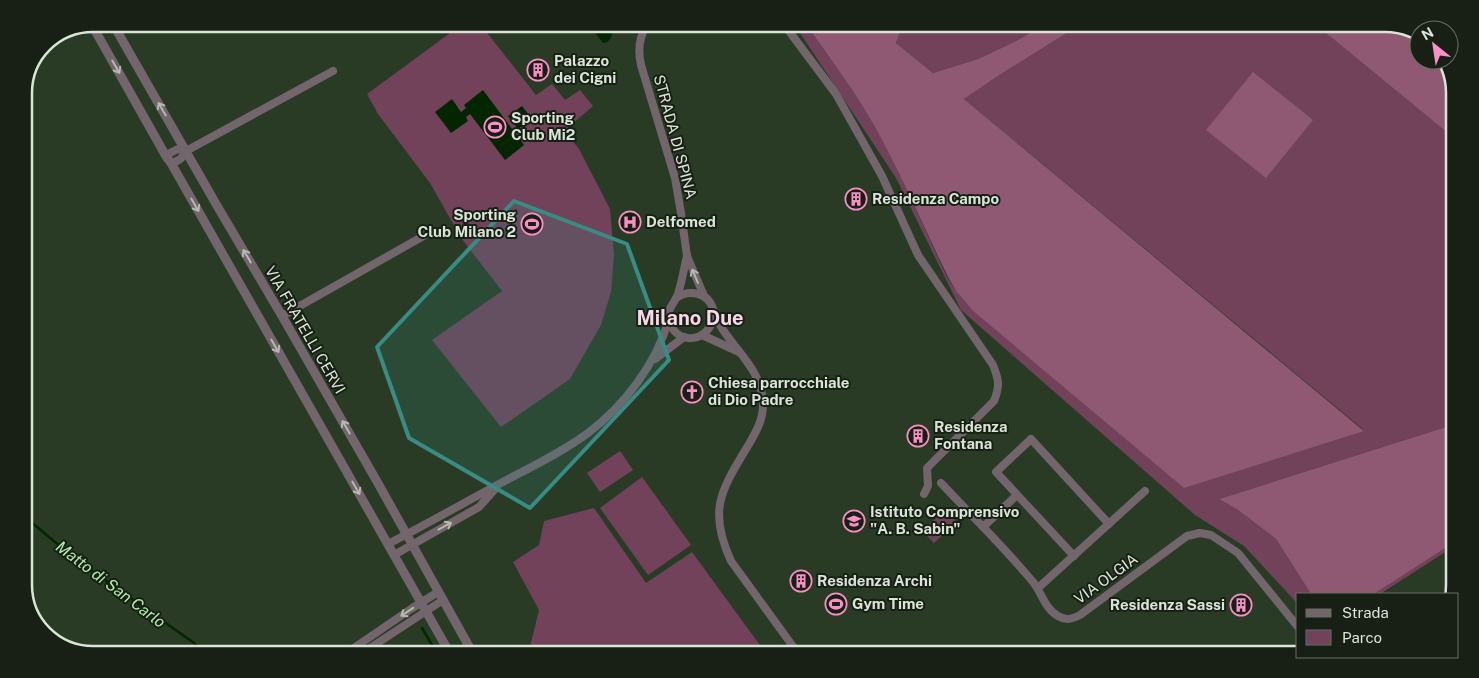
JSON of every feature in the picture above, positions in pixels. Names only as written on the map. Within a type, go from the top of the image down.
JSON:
[{"type":"street","points":[[96,32],[446,646]]},
{"type":"street","name":"VIA FRATELLI CERVI","points":[[118,32],[469,646]]},
{"type":"street","name":"STRADA DI SPINA","points":[[643,32],[639,48],[641,65],[674,178],[687,256]]},
{"type":"street","points":[[790,32],[836,94],[882,176],[918,255],[993,365],[998,378],[998,390],[994,401],[928,468],[928,486],[924,494]]},
{"type":"street","points":[[169,160],[170,153],[178,149],[186,152],[332,71]]},
{"type":"street","points":[[282,316],[428,234]]},
{"type":"street","points":[[388,544],[572,444],[589,432],[620,404],[653,360],[665,333],[670,308],[676,298],[687,256]]},
{"type":"street","points":[[669,320],[672,328],[684,337],[690,338],[702,336],[709,330],[713,322],[713,307],[704,296],[687,256]]},
{"type":"street","points":[[676,298],[687,293],[704,296]]},
{"type":"street","points":[[714,314],[739,352],[752,366],[758,378],[762,397],[762,414],[758,428],[732,470],[724,487],[719,510],[720,533],[731,561],[793,646]]},
{"type":"street","points":[[702,336],[739,352]]},
{"type":"street","points":[[653,360],[684,337]]},
{"type":"street","points":[[1074,556],[996,472],[1031,439],[1109,524]]},
{"type":"street","points":[[394,556],[479,508],[500,483]]},
{"type":"street","name":"VIA OLGIA","points":[[942,483],[1038,588],[1047,605],[1055,614],[1066,620],[1074,618],[1187,536],[1204,533],[1215,537],[1238,553],[1296,625]]},
{"type":"street","points":[[1038,588],[1146,491]]},
{"type":"street","points":[[983,528],[1017,495]]},
{"type":"street","points":[[358,646],[440,596]]},
{"type":"street","points":[[372,646],[423,607]]},
{"type":"highlighted area","points":[[514,201],[627,244],[669,360],[530,508],[409,438],[377,347]]},
{"type":"green space","name":"Sporting Club Milano 2","points":[[451,32],[486,32],[536,95],[552,84],[565,100],[580,90],[593,106],[564,131],[579,149],[610,209],[614,254],[611,292],[601,325],[570,379],[501,427],[432,340],[502,291],[461,238],[430,183],[378,114],[367,94]]},
{"type":"green space","points":[[799,32],[812,32],[860,103],[895,165],[947,277],[972,310],[1364,430],[964,99],[1069,32],[1325,32],[1446,132],[1446,427],[1219,499],[1238,510],[1276,539],[1310,593],[1296,593],[1296,602],[1244,546],[1195,515],[961,310],[896,178]]},
{"type":"green space","points":[[900,32],[1032,32],[978,59],[933,73],[896,43]]},
{"type":"green space","points":[[620,451],[633,470],[600,492],[587,473]]},
{"type":"green space","points":[[642,477],[691,545],[648,575],[600,508]]},
{"type":"green space","points":[[594,508],[646,583],[692,552],[761,646],[530,646],[539,610],[513,562],[539,545],[544,521]]},
{"type":"green space","points":[[945,510],[957,522],[934,543],[922,531]]},
{"type":"green space","points":[[1446,548],[1446,552],[1382,593],[1376,593]]},
{"type":"shaded area","points":[[595,32],[613,32],[610,39],[603,43]]},
{"type":"shaded area","points":[[811,32],[900,32],[896,43],[933,73],[978,59],[1032,32],[1069,32],[964,99],[1364,431],[1184,488],[972,310],[956,291],[876,129],[852,90]]},
{"type":"shaded area","points":[[1325,32],[1385,32],[1409,37],[1409,70],[1441,70],[1446,90],[1446,132]]},
{"type":"shaded area","points":[[1253,72],[1313,120],[1266,178],[1206,130]]},
{"type":"shaded area","name":"Sporting Club Mi2","points":[[483,90],[524,145],[505,160],[470,114],[466,117],[468,121],[451,133],[435,112],[452,99],[461,112],[466,108],[464,105]]},
{"type":"shaded area","points":[[522,106],[532,119],[518,129],[508,116]]},
{"type":"shaded area","points":[[1446,427],[1446,548],[1376,593],[1310,593],[1276,539],[1238,510],[1219,499]]},
{"type":"waterway","name":"Matto di San Carlo","points":[[33,524],[74,558],[197,646]]},
{"type":"waterway","points":[[422,628],[433,646]]},
{"type":"place","name":"Palazzo dei Cigni","points":[[538,70]]},
{"type":"place","name":"Sporting Club Mi2","points":[[495,127]]},
{"type":"place","name":"Residenza Campo","points":[[856,199]]},
{"type":"place","name":"Delfomed","points":[[630,222]]},
{"type":"place","name":"Sporting Club Milano 2","points":[[532,224]]},
{"type":"place","name":"Chiesa parrocchiale di Dio Padre","points":[[692,392]]},
{"type":"place","name":"Residenza Fontana","points":[[918,436]]},
{"type":"place","name":"Istituto Comprensivo \"A. B. Sabin\"","points":[[854,521]]},
{"type":"place","name":"Residenza Archi","points":[[801,581]]},
{"type":"place","name":"Gym Time","points":[[836,604]]},
{"type":"place","name":"Residenza Sassi","points":[[1241,605]]},
{"type":"district","name":"Milano Due","points":[[690,318]]}]
